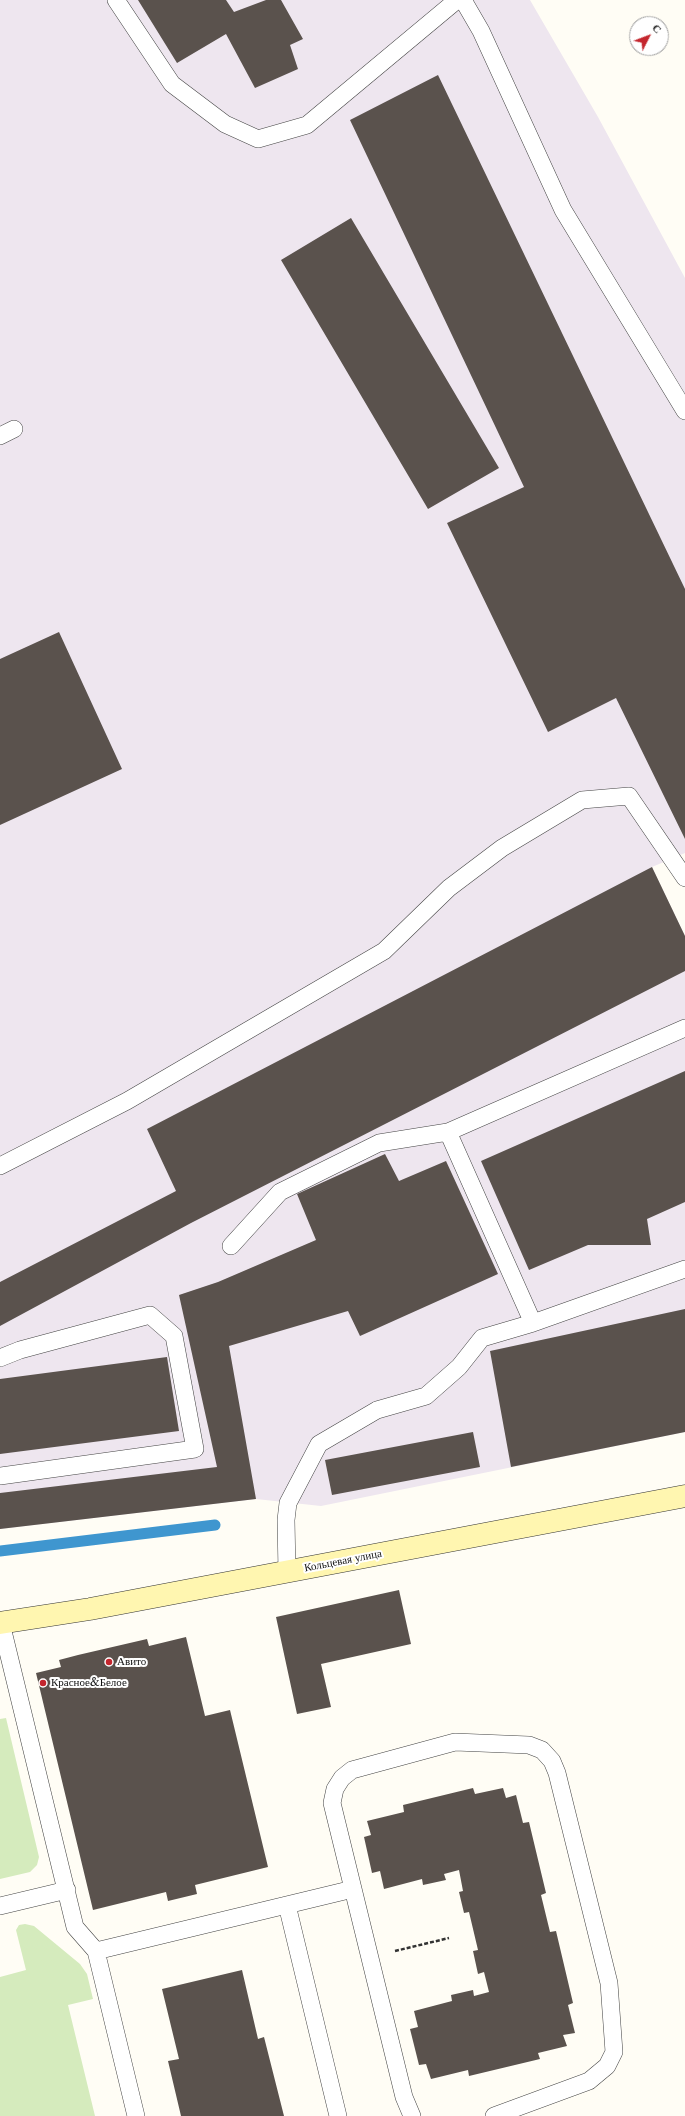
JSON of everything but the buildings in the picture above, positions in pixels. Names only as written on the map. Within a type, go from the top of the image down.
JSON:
[{"type":"street","name":"Кольцевая улица","points":[[1,1623],[90,1609],[685,1496]]},
{"type":"lane","points":[[116,0],[172,84],[226,124],[258,139],[307,125],[457,0]]},
{"type":"lane","points":[[463,0],[481,31],[563,210],[685,411]]},
{"type":"lane","points":[[0,1166],[127,1100],[384,951],[449,888],[490,857],[582,800],[629,796],[685,878]]},
{"type":"lane","points":[[231,1246],[280,1192],[379,1143],[448,1132],[685,1028]]},
{"type":"lane","points":[[448,1132],[533,1323]]},
{"type":"lane","points":[[287,1572],[286,1520],[288,1503],[319,1444],[377,1410],[426,1396],[459,1367],[482,1338],[533,1323],[685,1269]]},
{"type":"lane","points":[[0,1358],[20,1350],[150,1315],[174,1336],[195,1449],[0,1476]]},
{"type":"lane","points":[[1,1623],[75,1927],[96,1951],[136,2116]]},
{"type":"lane","points":[[412,2116],[404,2097],[332,1804],[335,1789],[342,1778],[352,1770],[455,1742],[529,1745],[542,1750],[552,1761],[557,1773],[609,1983],[614,2052],[607,2066],[589,2081],[494,2116]]},
{"type":"lane","points":[[96,1951],[353,1889]]},
{"type":"lane","points":[[0,1906],[66,1890]]},
{"type":"lane","points":[[287,1905],[338,2116]]},
{"type":"path","points":[[369,1957],[449,1938]]},
{"type":"shaded area","points":[[0,0],[530,0],[598,117],[685,278],[685,853],[652,867],[685,936],[685,1432],[321,1506],[256,1499],[0,1529]]},
{"type":"green space","points":[[6,1718],[39,1857],[37,1865],[30,1872],[0,1879],[0,1719]]},
{"type":"green space","points":[[25,1924],[34,1926],[80,1964],[87,1974],[93,1999],[68,2005],[95,2116],[0,2116],[0,1977],[26,1970],[16,1930],[19,1925]]},
{"type":"waterway","points":[[0,1551],[215,1525]]},
{"type":"place","name":"Авито","points":[[109,1662]]},
{"type":"place","name":"Красное&Белое","points":[[43,1683]]}]
